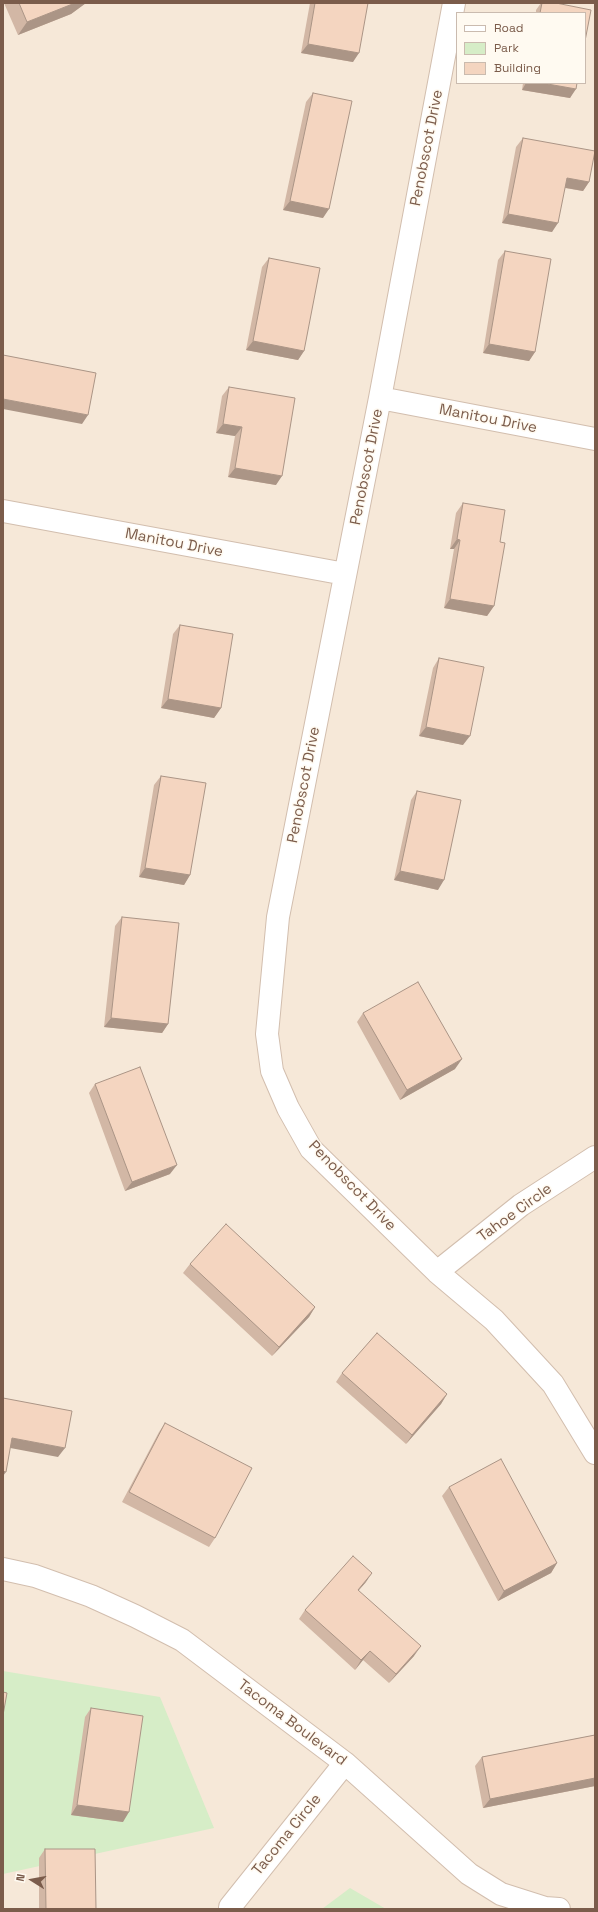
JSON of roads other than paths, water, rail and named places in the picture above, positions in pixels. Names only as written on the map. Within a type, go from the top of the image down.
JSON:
[{"type":"street","name":"Penobscot Drive","points":[[454,3],[380,398],[278,917],[267,1034],[272,1072],[288,1108],[311,1149],[437,1272],[494,1320],[554,1384],[595,1454]]},
{"type":"street","name":"Manitou Drive","points":[[380,398],[595,439]]},
{"type":"street","name":"Manitou Drive","points":[[3,511],[345,574]]},
{"type":"street","name":"Tahoe Circle","points":[[437,1272],[521,1205],[595,1157]]},
{"type":"street","name":"Tacoma Boulevard","points":[[3,1569],[35,1576],[91,1596],[136,1616],[182,1640],[345,1763],[469,1874],[501,1894],[546,1908],[559,1909]]},
{"type":"street","name":"Tacoma Circle","points":[[230,1907],[345,1763]]}]
